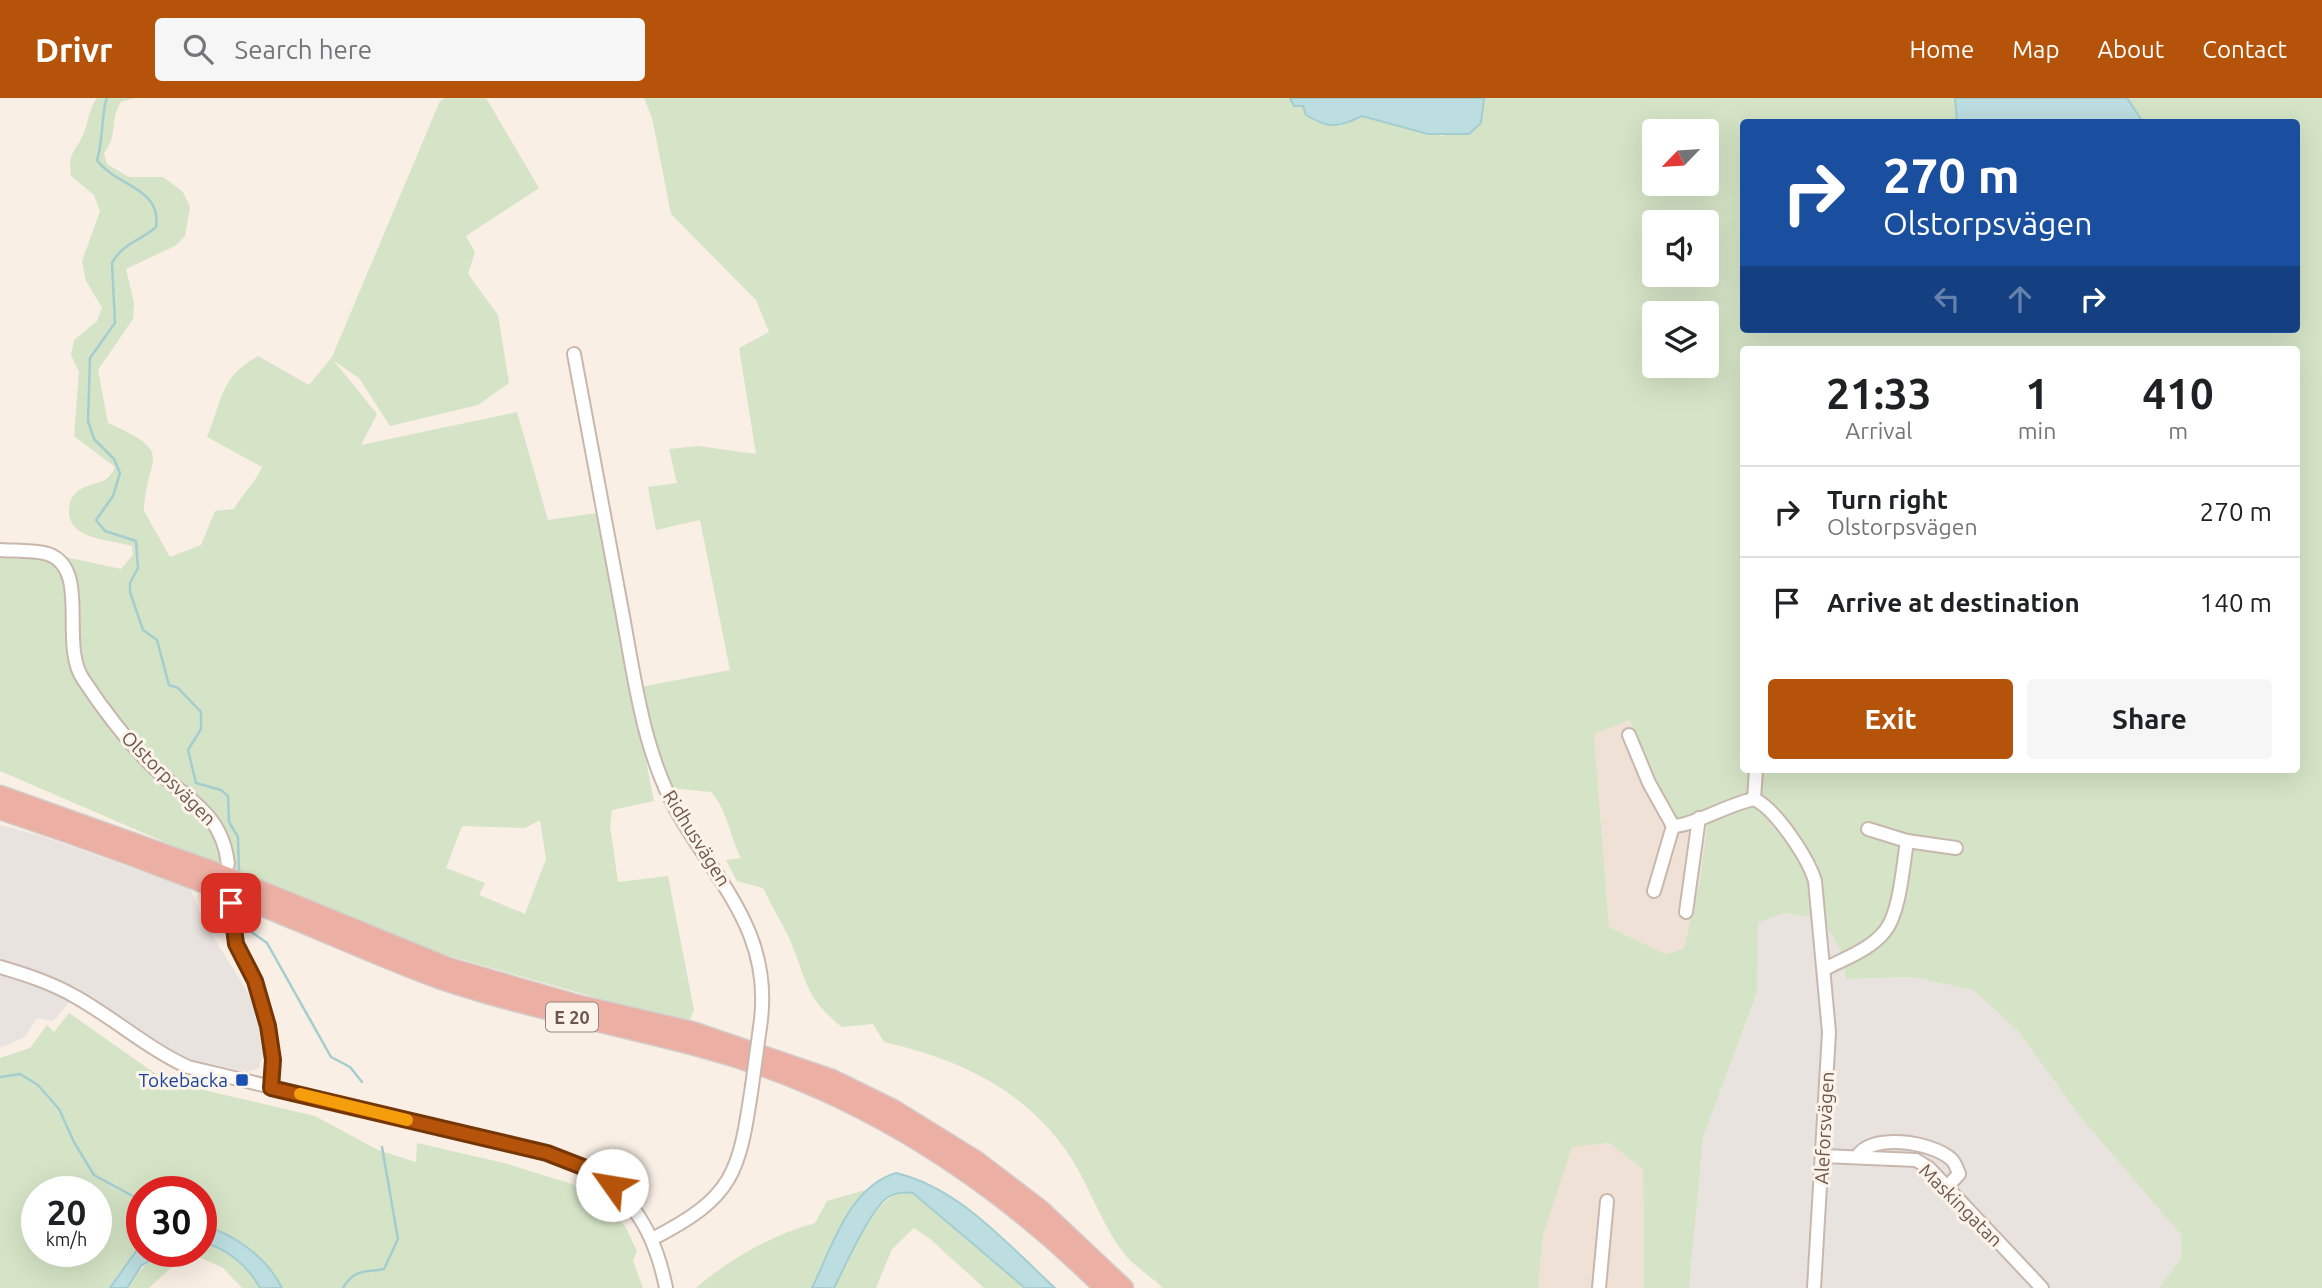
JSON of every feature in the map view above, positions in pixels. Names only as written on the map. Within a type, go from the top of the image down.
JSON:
[{"type":"highway","name":"E 20","points":[[0,795],[216,872],[448,967],[576,1004],[692,1031],[832,1079],[893,1109],[977,1161],[1069,1234],[1124,1288]]},
{"type":"highway","name":"E 20","points":[[0,810],[154,864],[439,979],[522,1004],[702,1048],[813,1086],[887,1122],[966,1170],[1027,1217],[1104,1288]]},
{"type":"street","name":"Ridhusvägen","points":[[574,354],[648,743],[679,815],[733,895],[753,938],[762,988],[752,1086],[739,1156],[721,1191],[692,1218],[652,1239]]},
{"type":"street","name":"Olstorpsvägen","points":[[0,550],[46,554],[61,561],[73,583],[71,644],[82,677],[149,763],[210,816],[226,845],[228,864]]},
{"type":"street","points":[[1629,735],[1649,783],[1673,825],[1654,891]]},
{"type":"street","points":[[1673,825],[1699,818],[1730,803],[1754,799],[1756,773]]},
{"type":"street","name":"Aleforsvägen","points":[[1754,799],[1765,807],[1809,862],[1815,881],[1829,1032],[1815,1288]]},
{"type":"street","points":[[1686,912],[1699,818]]},
{"type":"street","points":[[1868,829],[1907,841],[1956,848]]},
{"type":"street","points":[[1825,969],[1872,944],[1887,929],[1899,890],[1907,841]]},
{"type":"street","points":[[231,903],[236,944],[255,981],[268,1026],[273,1060],[271,1088]]},
{"type":"street","points":[[0,967],[40,978],[78,998],[148,1047],[188,1067],[547,1153],[571,1162],[612,1185],[634,1209],[652,1239],[666,1288]]},
{"type":"street","points":[[1857,1157],[1867,1146],[1882,1142],[1905,1143],[1940,1153],[1951,1159],[1959,1174],[1947,1187]]},
{"type":"street","name":"Maskingatan","points":[[1823,1156],[1916,1160],[1947,1187],[2042,1288]]},
{"type":"street","points":[[1600,1288],[1607,1201]]},
{"type":"shaded area","points":[[1630,720],[1638,743],[1708,818],[1700,879],[1684,950],[1664,954],[1609,927],[1594,734]]},
{"type":"shaded area","points":[[0,825],[38,835],[190,888],[203,920],[247,991],[259,1020],[265,1046],[259,1068],[248,1072],[179,1057],[156,1045],[79,991],[53,1021],[37,1018],[25,1037],[0,1048]]},
{"type":"shaded area","points":[[1785,913],[1823,919],[1840,950],[1846,979],[1912,977],[1973,990],[2017,1030],[2082,1119],[2181,1235],[2182,1256],[2159,1288],[1689,1288],[1703,1138],[1757,994],[1758,923]]},
{"type":"shaded area","points":[[1609,1143],[1643,1169],[1644,1288],[1538,1288],[1543,1235],[1572,1146]]},
{"type":"green space","points":[[97,98],[135,98],[121,102],[117,109],[111,140],[104,153],[107,164],[129,177],[163,177],[183,192],[190,207],[185,236],[175,246],[126,269],[134,303],[133,319],[98,370],[108,423],[130,433],[151,450],[152,467],[144,511],[170,557],[201,545],[215,511],[234,509],[262,467],[207,437],[229,381],[245,364],[258,356],[309,385],[332,357],[440,101],[445,98],[486,98],[539,188],[466,236],[475,252],[468,274],[498,315],[509,383],[478,405],[390,426],[359,378],[334,361],[377,414],[361,445],[517,412],[548,520],[597,513],[654,801],[612,810],[610,826],[618,882],[668,876],[694,1010],[690,1020],[625,1006],[449,956],[285,894],[0,771],[0,556],[65,557],[121,569],[133,555],[132,546],[84,534],[71,522],[69,513],[74,495],[86,486],[103,481],[112,474],[115,467],[74,436],[79,372],[71,355],[74,340],[97,321],[102,308],[86,281],[82,261],[100,211],[94,195],[71,176],[70,162]],"holes":[[[540,820],[546,859],[525,914],[479,895],[485,883],[446,868],[462,826],[525,828]]]},
{"type":"green space","points":[[644,98],[1290,98],[1294,106],[1303,106],[1339,127],[1362,116],[1442,136],[1481,123],[1484,98],[1955,98],[1957,119],[1740,119],[1740,333],[2300,333],[2300,119],[2141,119],[2127,98],[2322,98],[2322,1288],[2159,1288],[2182,1256],[2181,1235],[2082,1119],[2017,1030],[1973,990],[1912,977],[1846,979],[1840,950],[1823,919],[1785,913],[1758,923],[1757,993],[1703,1138],[1689,1288],[1644,1288],[1643,1169],[1609,1143],[1572,1147],[1543,1235],[1538,1288],[1163,1288],[1123,1252],[1065,1149],[1029,1109],[1008,1093],[961,1067],[884,1042],[873,1024],[842,1027],[829,1016],[813,996],[789,938],[763,888],[737,881],[726,860],[741,858],[717,799],[711,792],[669,788],[653,741],[640,687],[730,670],[700,520],[656,530],[648,487],[677,483],[669,449],[698,446],[756,454],[739,348],[769,332],[756,300],[671,214],[652,118]],"holes":[[[1630,720],[1669,818],[1684,829],[1708,819],[1700,879],[1684,949],[1665,954],[1609,927],[1594,734]]]},
{"type":"green space","points":[[69,1013],[156,1074],[195,1088],[315,1116],[378,1150],[416,1162],[417,1143],[504,1163],[585,1188],[608,1205],[626,1228],[637,1251],[633,1261],[643,1288],[282,1288],[268,1267],[248,1248],[217,1231],[217,1176],[126,1176],[126,1266],[110,1288],[0,1288],[0,1058],[30,1048],[47,1025],[54,1032]]},
{"type":"green space","points":[[865,1190],[849,1213],[812,1288],[696,1288],[753,1249],[815,1223],[827,1201]]},
{"type":"green space","points":[[901,1192],[913,1193],[1025,1288],[984,1288],[929,1238],[914,1228],[892,1249],[876,1288],[834,1288],[869,1220],[889,1199]]},
{"type":"green space","points":[[217,1247],[236,1259],[260,1288],[242,1288],[217,1265]]},
{"type":"green space","points":[[172,1267],[149,1288],[127,1288],[142,1268]]},
{"type":"water","points":[[1290,98],[1484,98],[1481,123],[1469,134],[1428,134],[1362,116],[1347,123],[1328,125],[1306,115],[1303,106],[1294,106]]},
{"type":"water","points":[[1955,98],[2127,98],[2141,119],[1957,119]]},
{"type":"water","points":[[896,1173],[919,1180],[962,1205],[982,1220],[1055,1288],[1025,1288],[913,1193],[900,1193],[887,1198],[873,1214],[834,1288],[812,1288],[835,1237],[854,1205],[880,1180]]},
{"type":"water","points":[[217,1231],[248,1248],[268,1267],[282,1288],[260,1288],[236,1259],[219,1248]]},
{"type":"water","points":[[126,1266],[140,1267],[127,1288],[110,1288]]},
{"type":"waterway","points":[[107,98],[97,160],[105,169],[145,195],[156,214],[156,227],[127,247],[112,263],[115,323],[90,358],[88,421],[94,439],[114,459],[120,473],[113,496],[96,520],[105,531],[136,541],[138,568],[130,583],[130,592],[143,630],[157,640],[169,685],[178,688],[201,712],[201,729],[188,750],[196,783],[221,790],[228,796],[229,822],[238,837],[239,871]]},
{"type":"waterway","points":[[240,908],[246,928],[267,943],[331,1057],[350,1067],[362,1082]]},
{"type":"waterway","points":[[0,1077],[20,1074],[38,1085],[59,1109],[74,1142],[94,1175],[126,1192]]},
{"type":"waterway","points":[[343,1288],[356,1274],[384,1269],[398,1239],[382,1147]]},
{"type":"slow traffic","points":[[300,1094],[407,1120]]},
{"type":"place","name":"Tokebacka","points":[[242,1080]]},
{"type":"route","points":[[231,903],[236,944],[255,981],[268,1026],[273,1060],[271,1088],[547,1153],[583,1167],[612,1185]]}]
